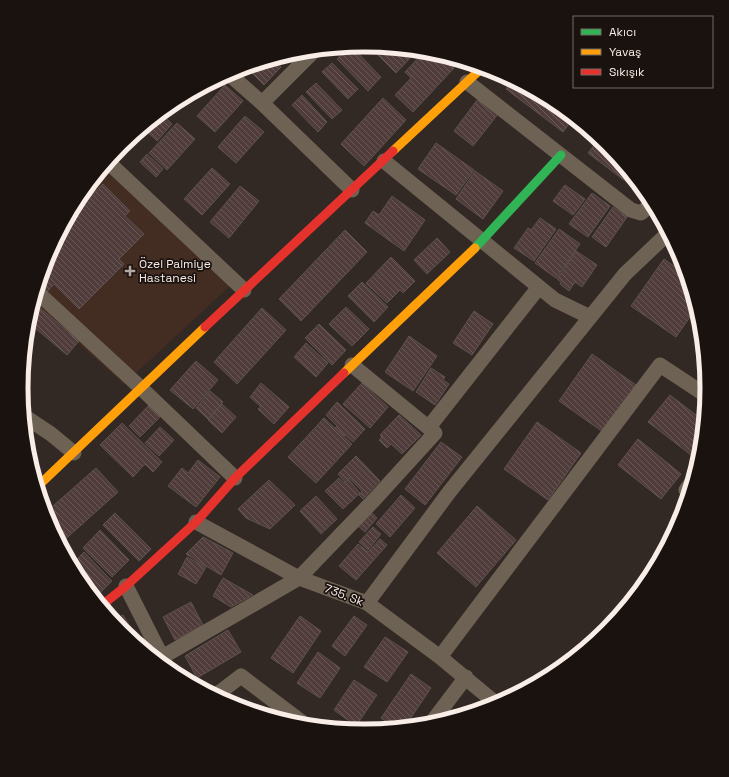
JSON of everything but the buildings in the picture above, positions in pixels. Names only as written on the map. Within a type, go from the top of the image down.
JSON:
[{"type":"street","points":[[262,102],[308,57]]},
{"type":"street","points":[[42,484],[244,290],[478,72]]},
{"type":"street","points":[[235,79],[262,102],[352,190]]},
{"type":"street","points":[[467,82],[631,210],[641,213],[648,207]]},
{"type":"street","points":[[106,602],[126,586],[196,522],[235,478],[352,364],[482,241],[561,155]]},
{"type":"street","points":[[384,161],[555,300],[590,317]]},
{"type":"street","points":[[113,166],[244,290]]},
{"type":"street","points":[[368,603],[450,491],[590,317],[625,274],[665,237]]},
{"type":"street","points":[[429,427],[539,287]]},
{"type":"street","points":[[41,296],[141,388],[235,478]]},
{"type":"street","points":[[163,657],[299,578],[374,500],[435,433],[352,364]]},
{"type":"street","points":[[440,657],[660,366],[701,392]]},
{"type":"street","points":[[30,420],[51,434],[74,453]]},
{"type":"street","name":"735. Sk","points":[[196,522],[299,578],[368,603],[440,657],[492,700]]},
{"type":"street","points":[[126,586],[157,653]]},
{"type":"street","points":[[220,692],[241,676],[297,719]]},
{"type":"street","points":[[435,718],[466,678]]},
{"type":"shaded area","name":"Özel Palmiye Hastanesi","points":[[109,170],[231,285],[124,384],[38,307],[54,260],[73,220]]},
{"type":"traffic: fast","points":[[475,248],[561,155]]},
{"type":"traffic: slow","points":[[393,151],[478,72]]},
{"type":"traffic: slow","points":[[344,373],[475,248]]},
{"type":"traffic: slow","points":[[41,483],[205,327]]},
{"type":"traffic: jam","points":[[205,327],[393,151]]},
{"type":"traffic: jam","points":[[106,602],[126,586],[196,522],[235,478],[344,373]]},
{"type":"place","name":"Özel Palmiye Hastanesi","points":[[130,271]]}]
